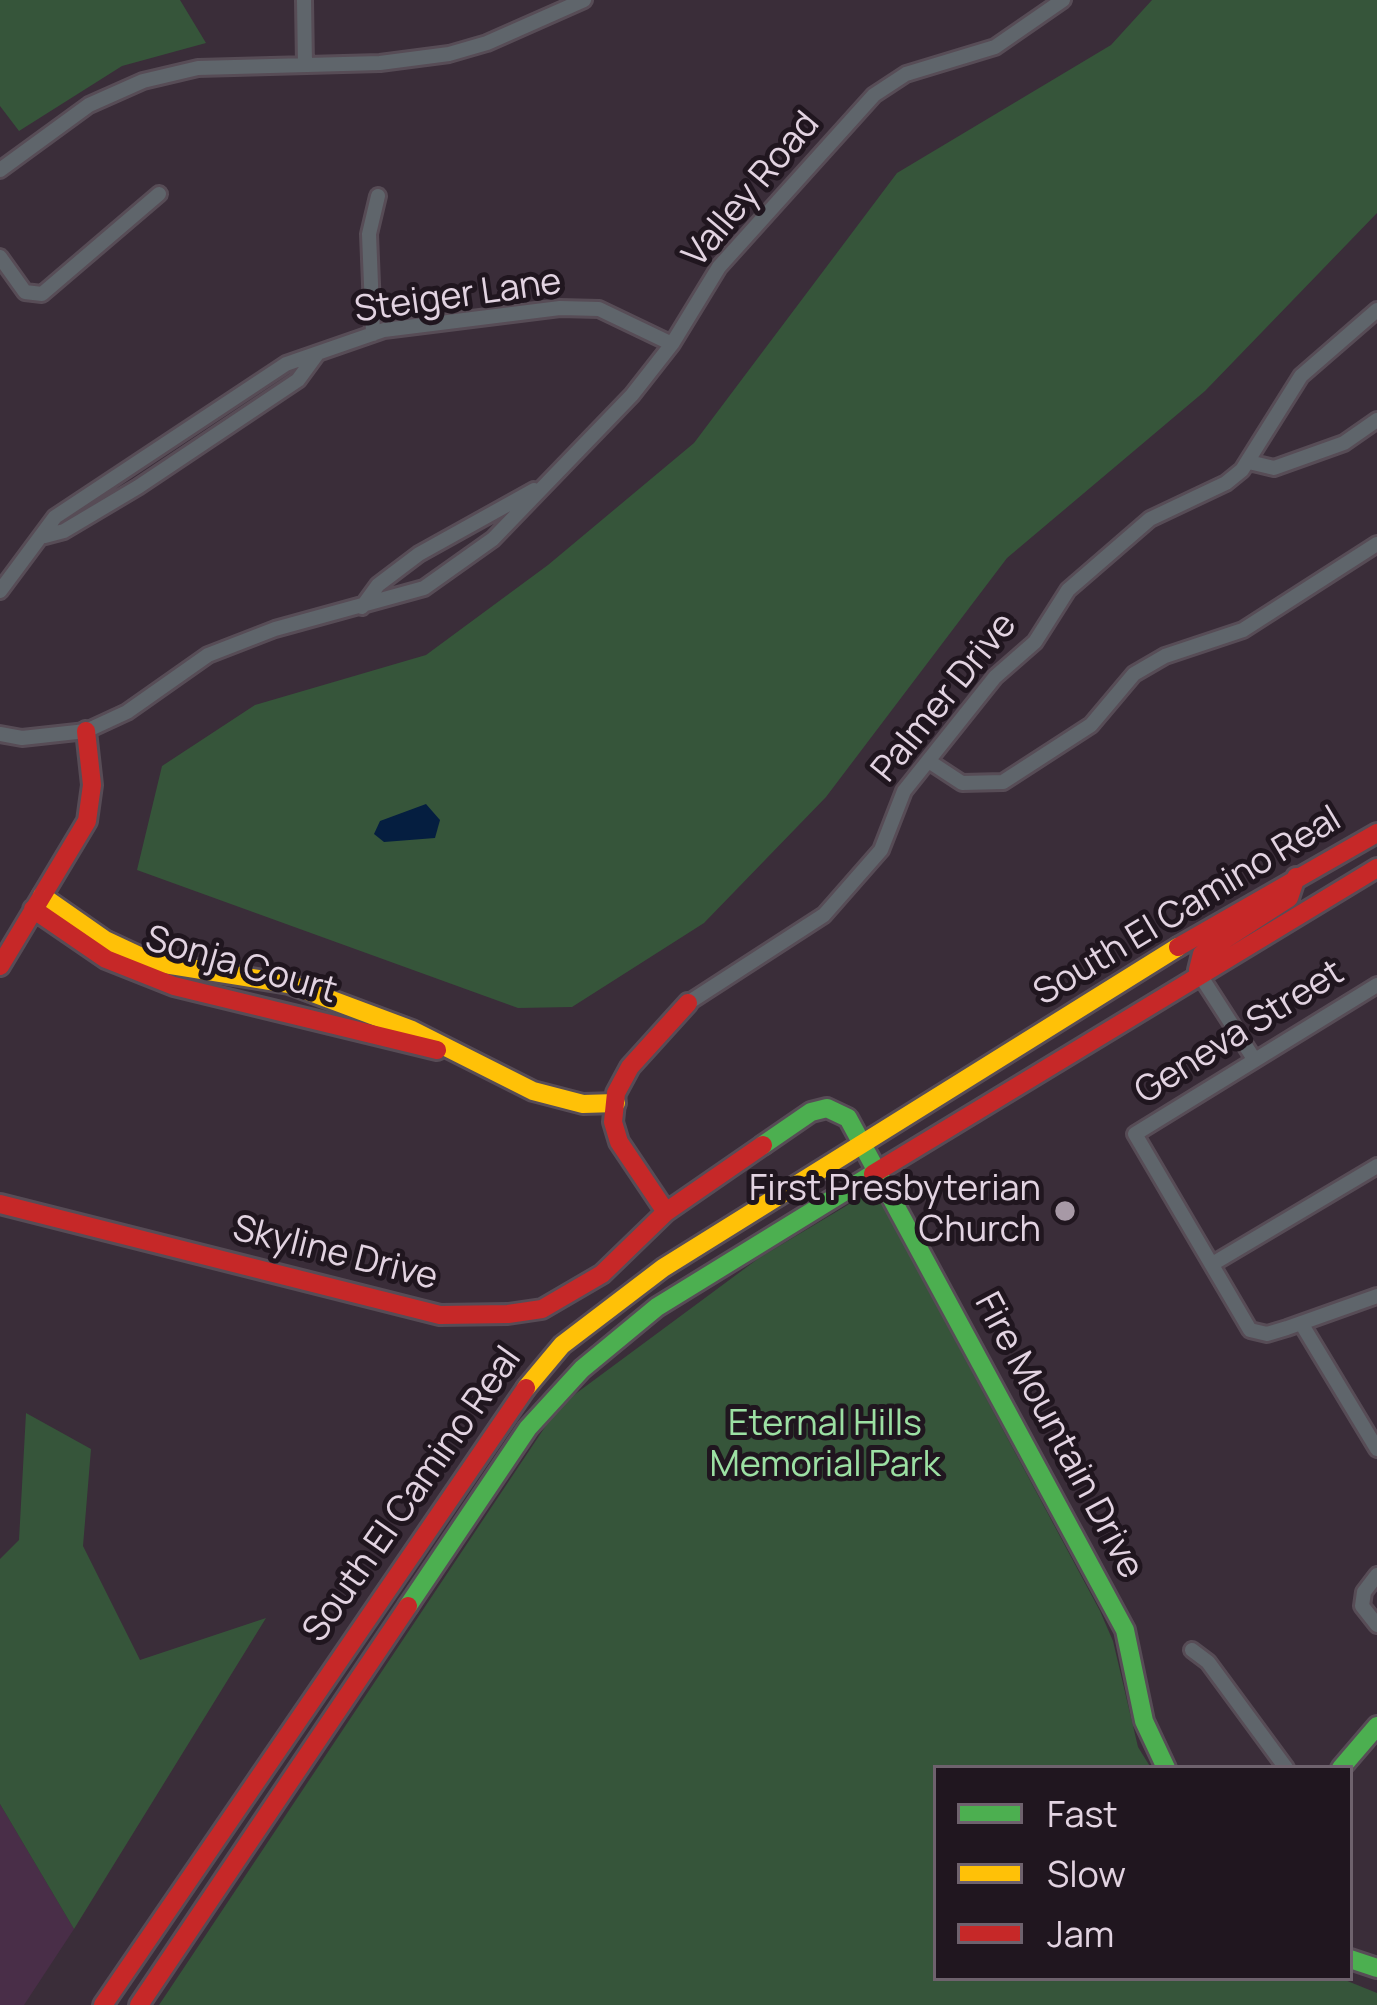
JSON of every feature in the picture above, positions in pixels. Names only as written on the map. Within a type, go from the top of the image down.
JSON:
[{"type":"main road","points":[[0,966],[88,821],[92,785],[86,731]]},
{"type":"main road","name":"South El Camino Real","points":[[103,2005],[528,1381],[578,1330],[629,1291],[1296,877],[1377,833]]},
{"type":"main road","name":"South El Camino Real","points":[[139,2005],[555,1396],[657,1307],[1377,868]]},
{"type":"main road","points":[[1198,973],[1202,954],[1289,898],[1296,877]]},
{"type":"main road","name":"Sonja Court","points":[[37,903],[106,959],[174,986],[405,1046],[446,1051]]},
{"type":"main road","name":"Sonja Court","points":[[37,903],[152,962],[289,984],[412,1030],[533,1091],[583,1104],[616,1103]]},
{"type":"main road","name":"Palmer Drive","points":[[616,1103],[630,1067],[688,1003]]},
{"type":"main road","points":[[616,1103],[619,1142],[666,1212]]},
{"type":"main road","name":"Skyline Drive","points":[[0,1204],[440,1315],[542,1309],[602,1274],[666,1212],[811,1112],[827,1108],[848,1118],[865,1145]]},
{"type":"main road","name":"Fire Mountain Drive","points":[[865,1145],[1125,1630],[1140,1707],[1165,1765]]},
{"type":"main road","points":[[1343,1765],[1363,1736],[1377,1726]]},
{"type":"street","points":[[304,0],[305,65]]},
{"type":"street","points":[[0,170],[89,105],[143,81],[198,68],[449,54],[584,0]]},
{"type":"street","name":"Valley Road","points":[[0,734],[55,737],[86,731],[127,712],[208,655],[274,629],[424,588],[493,538],[632,395],[672,344],[719,267],[874,95],[907,74],[995,47],[1064,0]]},
{"type":"street","points":[[0,256],[26,292],[42,294],[159,194]]},
{"type":"street","points":[[373,334],[369,234],[378,196]]},
{"type":"street","name":"Steiger Lane","points":[[0,591],[55,517],[286,364],[373,334],[560,308],[598,309],[672,344]]},
{"type":"street","name":"Palmer Drive","points":[[688,1003],[824,915],[881,850],[904,791],[995,677],[1035,642],[1068,590],[1150,519],[1226,483],[1249,462],[1301,376],[1377,310]]},
{"type":"street","points":[[1249,462],[1274,468],[1344,443],[1377,421]]},
{"type":"street","name":"Valley Road","points":[[362,607],[378,585],[419,554],[538,488]]},
{"type":"street","points":[[929,762],[962,783],[1003,782],[1091,725],[1134,674],[1165,656],[1243,630],[1377,544]]},
{"type":"street","points":[[1198,973],[1254,1059]]},
{"type":"street","name":"Geneva Street","points":[[1214,1264],[1135,1134],[1377,985]]},
{"type":"street","points":[[1377,1166],[1214,1264],[1250,1330],[1267,1334],[1377,1296]]},
{"type":"street","points":[[1294,1326],[1377,1449]]},
{"type":"street","points":[[1377,1575],[1364,1592],[1362,1606],[1377,1624]]},
{"type":"street","points":[[1192,1650],[1208,1662],[1284,1765]]},
{"type":"shaded area","points":[[0,1804],[74,1929],[24,2005],[0,2005]]},
{"type":"green space","points":[[0,0],[180,0],[206,43],[122,66],[19,131],[0,106]]},
{"type":"green space","points":[[1152,0],[1377,0],[1377,213],[1205,391],[1007,558],[826,797],[704,923],[572,1007],[518,1008],[137,870],[162,766],[255,705],[426,655],[548,565],[694,443],[897,173],[1111,45]]},
{"type":"green space","name":"Eternal Hills Memorial Park","points":[[866,1194],[880,1200],[1100,1611],[1113,1641],[1138,1747],[1149,1765],[933,1765],[933,1981],[1347,1981],[1377,1993],[1377,2005],[159,2005],[559,1406],[759,1258]]},
{"type":"green space","points":[[26,1413],[91,1449],[83,1546],[140,1660],[266,1618],[74,1929],[0,1804],[0,1559],[19,1540]]},
{"type":"water","points":[[426,804],[440,820],[435,838],[384,842],[374,834],[380,821]]},
{"type":"traffic: fast","points":[[763,1145],[811,1112],[827,1108],[848,1118],[1125,1630],[1144,1721],[1165,1765]]},
{"type":"traffic: fast","points":[[408,1606],[528,1428],[582,1369],[657,1307],[873,1174]]},
{"type":"traffic: fast","points":[[1344,1765],[1377,1726]]},
{"type":"traffic: fast","points":[[1353,1960],[1377,1968]]},
{"type":"traffic: slow","points":[[42,896],[105,940],[152,962],[289,984],[412,1030],[533,1091],[583,1104],[616,1103]]},
{"type":"traffic: slow","points":[[526,1388],[562,1345],[663,1268],[1178,947]]},
{"type":"traffic: jam","points":[[0,966],[87,821],[92,785],[86,731]]},
{"type":"traffic: jam","points":[[1178,947],[1377,833]]},
{"type":"traffic: jam","points":[[873,1174],[1377,868]]},
{"type":"traffic: jam","points":[[1198,970],[1202,954],[1289,898],[1296,877]]},
{"type":"traffic: jam","points":[[33,909],[106,959],[174,986],[437,1050]]},
{"type":"traffic: jam","points":[[666,1212],[619,1142],[613,1122],[616,1093],[630,1067],[688,1003]]},
{"type":"traffic: jam","points":[[0,1204],[440,1315],[508,1314],[542,1309],[602,1274],[666,1212],[763,1145]]},
{"type":"traffic: jam","points":[[103,2005],[526,1388]]},
{"type":"traffic: jam","points":[[139,2005],[408,1606]]},
{"type":"place","name":"First Presbyterian Church","points":[[1065,1211]]}]
